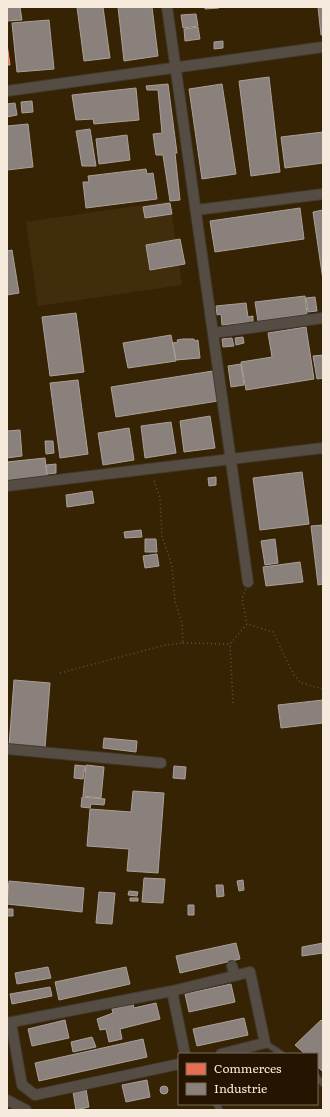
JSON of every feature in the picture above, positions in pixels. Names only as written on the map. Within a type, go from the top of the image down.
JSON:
[{"type":"street","points":[[167,7],[248,582]]},
{"type":"street","points":[[7,91],[323,48]]},
{"type":"street","points":[[196,210],[323,194]]},
{"type":"street","points":[[213,333],[323,318]]},
{"type":"street","points":[[7,486],[323,448]]},
{"type":"street","points":[[7,749],[161,763]]},
{"type":"street","points":[[178,1064],[35,1095],[22,1085],[9,1023],[172,990],[233,970],[250,972],[265,1043],[225,1053]]},
{"type":"street","points":[[172,990],[185,1053]]},
{"type":"street","points":[[7,1100],[26,1110]]},
{"type":"lane","points":[[265,1043],[280,1053]]},
{"type":"path","points":[[149,469],[160,498],[162,536],[172,566],[175,602],[182,623],[183,643]]},
{"type":"path","points":[[247,624],[242,598],[248,582]]},
{"type":"path","points":[[233,703],[230,644],[247,624]]},
{"type":"path","points":[[247,624],[273,632],[294,675],[301,683],[323,689]]},
{"type":"path","points":[[60,673],[164,645],[183,643],[230,644]]},
{"type":"shaded area","points":[[7,7],[323,7],[323,1110],[7,1110]]},
{"type":"shaded area","points":[[170,201],[182,285],[38,306],[26,222]]},
{"type":"building: Commerces","points":[[7,44],[10,65],[7,65]]},
{"type":"building: Industrie","points":[[7,7],[20,7],[22,20],[7,21]]},
{"type":"building: Industrie","points":[[77,7],[103,7],[110,58],[84,61]]},
{"type":"building: Industrie","points":[[118,7],[152,7],[158,56],[124,61]]},
{"type":"building: Industrie","points":[[205,7],[218,7],[219,8],[205,9]]},
{"type":"building: Industrie","points":[[318,7],[323,7],[323,35],[321,35]]},
{"type":"building: Industrie","points":[[196,14],[198,26],[183,28],[181,15]]},
{"type":"building: Industrie","points":[[49,20],[54,69],[17,72],[12,23]]},
{"type":"building: Industrie","points":[[198,27],[200,39],[185,41],[184,29]]},
{"type":"building: Industrie","points":[[223,41],[223,48],[214,49],[214,42]]},
{"type":"building: Industrie","points":[[269,77],[280,172],[251,176],[239,81]]},
{"type":"building: Industrie","points":[[168,84],[177,153],[175,153],[180,200],[170,201],[163,155],[156,155],[153,134],[162,133],[158,90],[147,90],[146,86]]},
{"type":"building: Industrie","points":[[222,84],[236,174],[202,179],[189,89]]},
{"type":"building: Industrie","points":[[136,88],[139,120],[94,124],[93,119],[76,120],[72,95]]},
{"type":"building: Industrie","points":[[32,101],[33,112],[22,113],[21,102]]},
{"type":"building: Industrie","points":[[15,103],[17,115],[7,117],[7,104]]},
{"type":"building: Industrie","points":[[28,124],[33,167],[7,170],[7,126]]},
{"type":"building: Industrie","points":[[90,129],[96,166],[82,166],[76,131]]},
{"type":"building: Industrie","points":[[323,132],[323,163],[285,168],[281,137]]},
{"type":"building: Industrie","points":[[127,135],[130,160],[99,164],[96,139]]},
{"type":"building: Industrie","points":[[146,169],[147,174],[153,173],[157,199],[86,208],[83,182],[89,182],[88,176]]},
{"type":"building: Industrie","points":[[170,203],[172,214],[145,218],[143,207]]},
{"type":"building: Industrie","points":[[300,208],[304,239],[215,252],[210,221]]},
{"type":"building: Industrie","points":[[323,210],[323,280],[313,212]]},
{"type":"building: Industrie","points":[[180,239],[185,264],[150,270],[146,245]]},
{"type":"building: Industrie","points":[[12,250],[19,293],[7,295],[7,251]]},
{"type":"building: Industrie","points":[[305,296],[307,314],[258,321],[255,302]]},
{"type":"building: Industrie","points":[[315,297],[317,311],[308,312],[306,298]]},
{"type":"building: Industrie","points":[[246,303],[248,317],[253,316],[253,322],[222,325],[221,314],[217,315],[216,306]]},
{"type":"building: Industrie","points":[[76,313],[84,372],[50,376],[42,317]]},
{"type":"building: Industrie","points":[[306,327],[314,379],[246,390],[241,362],[272,357],[268,333]]},
{"type":"building: Industrie","points":[[171,335],[176,361],[128,368],[123,343]]},
{"type":"building: Industrie","points":[[243,337],[244,343],[236,345],[235,338]]},
{"type":"building: Industrie","points":[[232,338],[234,346],[223,347],[222,339]]},
{"type":"building: Industrie","points":[[177,340],[198,340],[200,358],[176,360],[173,343],[178,342]]},
{"type":"building: Industrie","points":[[323,355],[323,378],[317,379],[313,356]]},
{"type":"building: Industrie","points":[[241,364],[244,385],[231,387],[228,366]]},
{"type":"building: Industrie","points":[[213,371],[218,401],[116,417],[111,387]]},
{"type":"building: Industrie","points":[[78,380],[88,454],[60,458],[50,383]]},
{"type":"building: Industrie","points":[[210,416],[215,448],[184,452],[180,421]]},
{"type":"building: Industrie","points":[[171,422],[176,453],[145,458],[141,426]]},
{"type":"building: Industrie","points":[[129,428],[134,460],[103,465],[98,433]]},
{"type":"building: Industrie","points":[[20,430],[22,456],[7,458],[7,431]]},
{"type":"building: Industrie","points":[[45,441],[53,441],[54,453],[46,454]]},
{"type":"building: Industrie","points":[[45,458],[47,476],[7,480],[7,462]]},
{"type":"building: Industrie","points":[[56,464],[56,473],[47,474],[46,465]]},
{"type":"building: Industrie","points":[[302,472],[309,524],[260,530],[253,478]]},
{"type":"building: Industrie","points":[[216,477],[216,485],[209,486],[208,478]]},
{"type":"building: Industrie","points":[[92,491],[94,503],[67,507],[66,495]]},
{"type":"building: Industrie","points":[[323,525],[323,584],[318,585],[311,526]]},
{"type":"building: Industrie","points":[[141,530],[142,537],[125,538],[124,532]]},
{"type":"building: Industrie","points":[[145,539],[156,539],[157,552],[145,552]]},
{"type":"building: Industrie","points":[[275,539],[278,563],[265,565],[261,541]]},
{"type":"building: Industrie","points":[[157,554],[159,566],[145,568],[143,556]]},
{"type":"building: Industrie","points":[[300,562],[303,582],[266,586],[263,567]]},
{"type":"building: Industrie","points":[[14,680],[50,683],[45,748],[9,746]]},
{"type":"building: Industrie","points":[[323,700],[323,723],[281,728],[278,705]]},
{"type":"building: Industrie","points":[[104,738],[137,741],[136,752],[103,748]]},
{"type":"building: Industrie","points":[[75,765],[85,766],[83,779],[74,778]]},
{"type":"building: Industrie","points":[[86,765],[104,767],[101,798],[83,796]]},
{"type":"building: Industrie","points":[[174,766],[186,767],[185,779],[173,778]]},
{"type":"building: Industrie","points":[[133,791],[164,793],[158,873],[127,871],[129,849],[87,846],[90,809],[131,812]]},
{"type":"building: Industrie","points":[[82,797],[105,799],[104,805],[91,804],[90,808],[81,807]]},
{"type":"building: Industrie","points":[[144,878],[165,879],[163,903],[142,902]]},
{"type":"building: Industrie","points":[[243,880],[244,890],[239,891],[237,881]]},
{"type":"building: Industrie","points":[[9,881],[84,888],[82,912],[7,904]]},
{"type":"building: Industrie","points":[[216,885],[223,885],[224,896],[217,897]]},
{"type":"building: Industrie","points":[[129,891],[138,892],[137,896],[128,895]]},
{"type":"building: Industrie","points":[[99,892],[115,893],[112,924],[96,923]]},
{"type":"building: Industrie","points":[[130,898],[138,898],[138,901],[130,901]]},
{"type":"building: Industrie","points":[[188,905],[194,905],[194,915],[188,915]]},
{"type":"building: Industrie","points":[[7,909],[13,909],[13,916],[7,916]]},
{"type":"building: Industrie","points":[[236,943],[240,959],[180,973],[176,956]]},
{"type":"building: Industrie","points":[[323,943],[323,953],[302,956],[302,947]]},
{"type":"building: Industrie","points":[[48,967],[51,978],[17,984],[15,973]]},
{"type":"building: Industrie","points":[[126,967],[130,984],[59,1000],[55,982]]},
{"type":"building: Industrie","points":[[231,984],[235,1002],[189,1012],[185,994]]},
{"type":"building: Industrie","points":[[50,987],[52,996],[12,1004],[10,994]]},
{"type":"building: Industrie","points":[[156,1003],[160,1019],[120,1029],[122,1039],[109,1042],[106,1029],[100,1030],[97,1019],[113,1013],[112,1009],[133,1004],[134,1008]]},
{"type":"building: Industrie","points":[[244,1018],[248,1035],[197,1046],[193,1029]]},
{"type":"building: Industrie","points":[[65,1020],[69,1038],[32,1046],[28,1029]]},
{"type":"building: Industrie","points":[[321,1020],[323,1022],[323,1072],[318,1067],[318,1053],[304,1053],[295,1045]]},
{"type":"building: Industrie","points":[[92,1037],[96,1047],[73,1052],[71,1042]]},
{"type":"building: Industrie","points":[[143,1039],[147,1057],[39,1081],[35,1063]]},
{"type":"building: Industrie","points":[[147,1080],[150,1097],[126,1102],[122,1085]]},
{"type":"building: Industrie","points":[[162,1086],[166,1086],[168,1090],[166,1094],[162,1094],[160,1092],[160,1088]]},
{"type":"building: Industrie","points":[[86,1089],[89,1107],[76,1110],[73,1092]]}]
